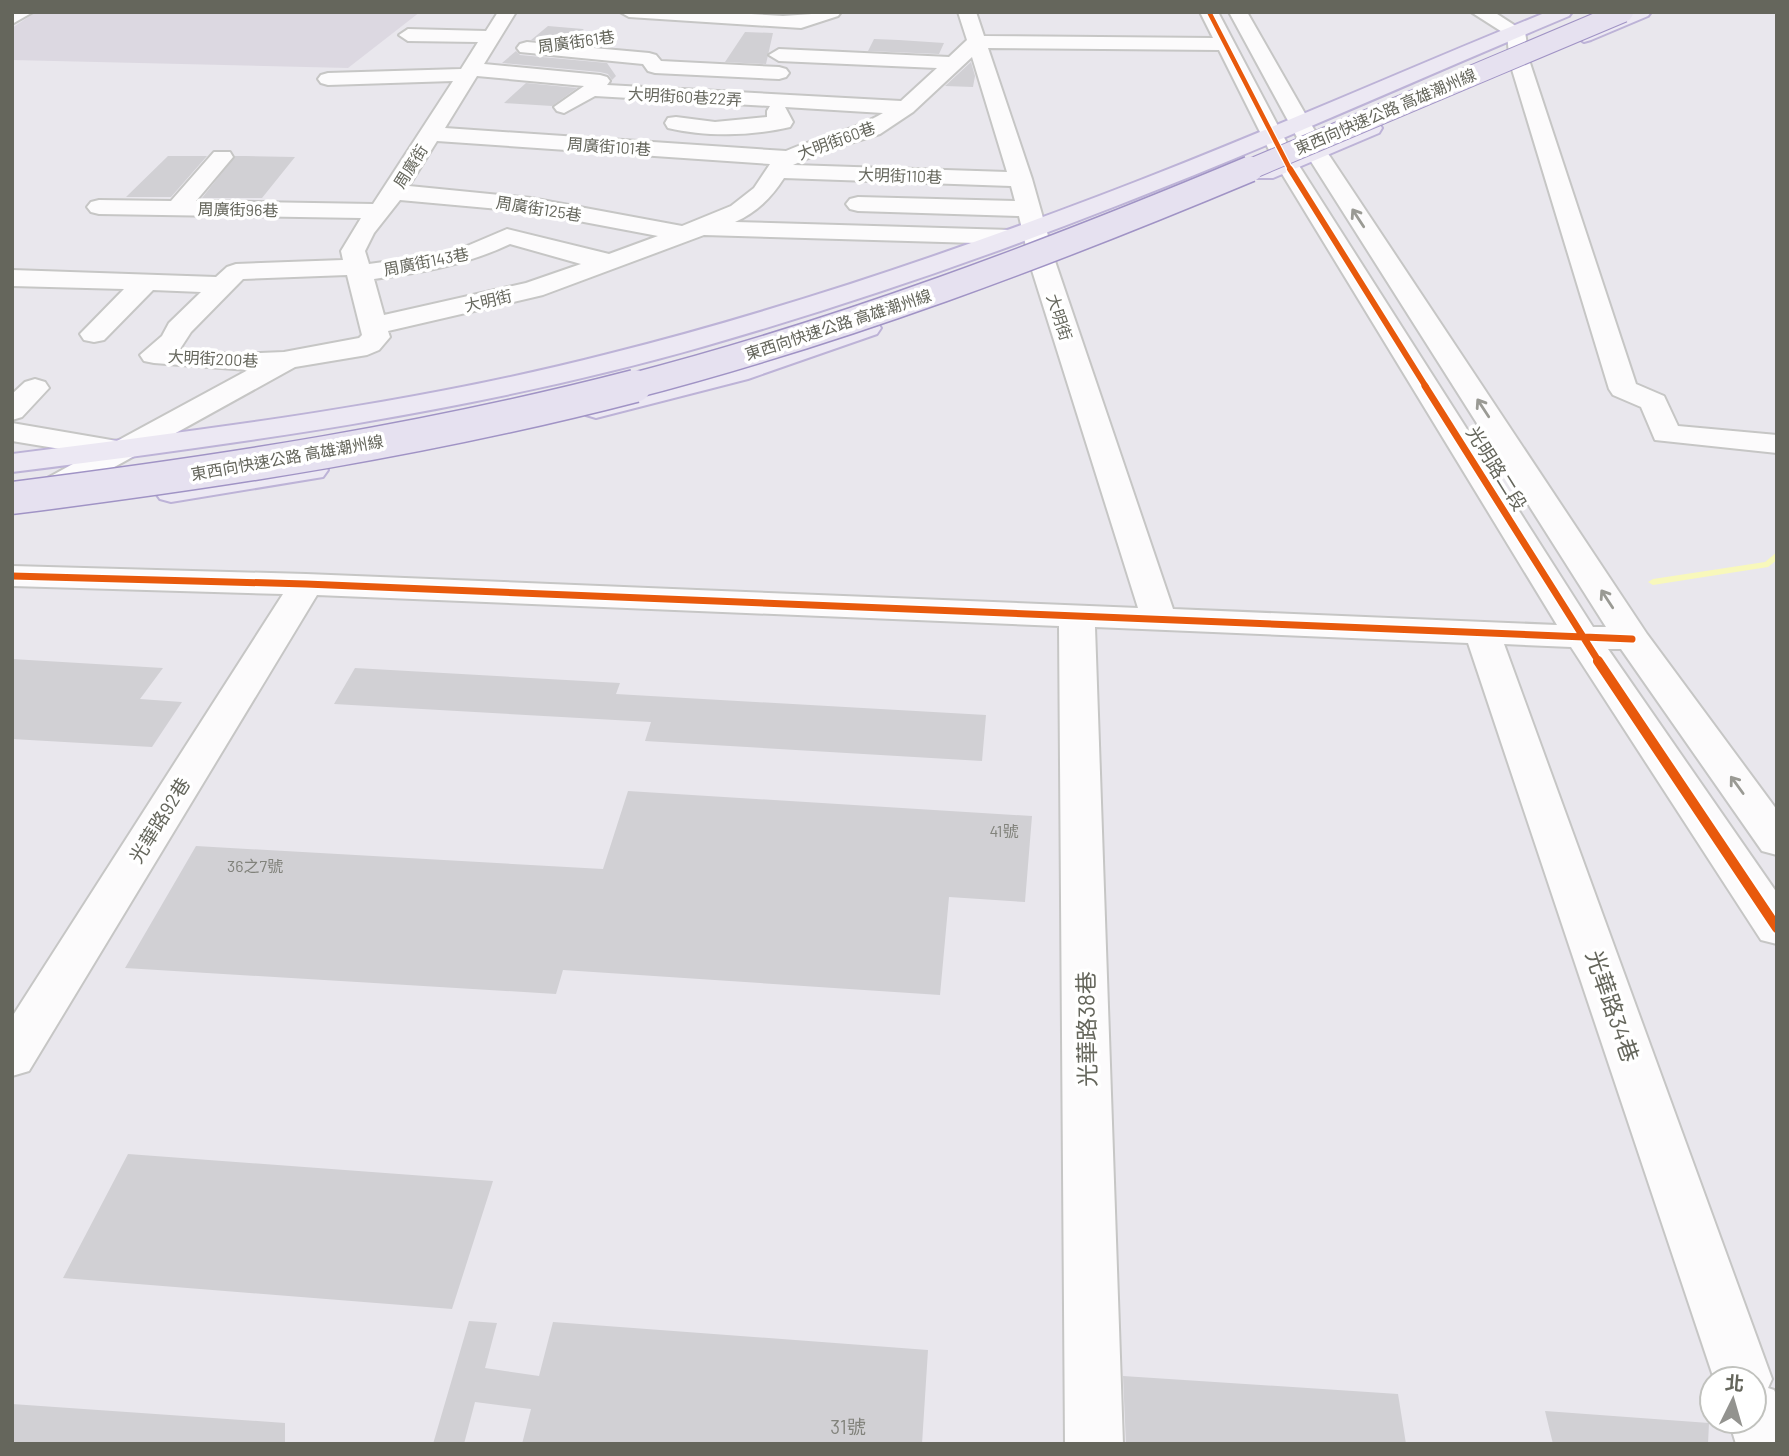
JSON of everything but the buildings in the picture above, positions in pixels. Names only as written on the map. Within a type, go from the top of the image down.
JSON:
[{"type":"highway","name":"東西向快速公路 高雄潮州線","points":[[12,476],[237,446],[475,403],[700,347],[929,277],[1121,204],[1585,12]]},
{"type":"highway","name":"東西向快速公路 高雄潮州線","points":[[12,498],[241,468],[471,424],[722,362],[951,287],[1145,212],[1623,12]]},
{"type":"main road","points":[[12,463],[235,435],[472,395],[690,341],[915,272],[1024,225],[1110,200],[1563,12]]},
{"type":"main road","points":[[12,512],[243,482],[492,436],[738,373],[1043,264],[1161,218],[1642,12]]},
{"type":"street","points":[[12,19],[24,12]]},
{"type":"street","name":"周廣街","points":[[374,327],[353,251],[378,211],[394,192],[508,12]]},
{"type":"street","name":"周廣街61巷","points":[[478,58],[666,15],[801,22],[832,12]]},
{"type":"street","name":"大明街","points":[[967,12],[1021,179],[1024,225],[1043,264],[1159,620]]},
{"type":"street","points":[[1480,12],[1516,32],[1520,63],[1623,388],[1654,402],[1666,434],[1777,444]]},
{"type":"street","points":[[976,42],[1228,26]]},
{"type":"street","name":"光明路二段","points":[[1228,26],[1299,121],[1316,152],[1632,639],[1777,841]]},
{"type":"street","name":"光明路二段","points":[[1228,26],[1270,133],[1287,164],[1581,637],[1777,928]]},
{"type":"street","points":[[408,35],[478,58],[600,81],[564,107]]},
{"type":"street","name":"大明街60巷","points":[[689,231],[739,211],[763,192],[783,165],[816,146],[872,129],[906,108],[976,42]]},
{"type":"street","points":[[527,48],[649,59],[655,67],[778,56],[954,63]]},
{"type":"street","points":[[778,56],[777,116],[782,122]]},
{"type":"street","points":[[328,79],[478,58]]},
{"type":"street","name":"大明街60巷22弄","points":[[591,90],[906,108]]},
{"type":"street","name":"大明街60巷22弄","points":[[676,123],[716,128],[782,122],[872,129]]},
{"type":"street","name":"周廣街101巷","points":[[430,134],[783,165]]},
{"type":"street","points":[[178,208],[222,157]]},
{"type":"street","name":"大明街110巷","points":[[783,165],[1021,179]]},
{"type":"street","name":"周廣街125巷","points":[[394,192],[531,205],[689,231]]},
{"type":"street","points":[[858,204],[1024,225]]},
{"type":"street","name":"周廣街96巷","points":[[99,207],[378,211]]},
{"type":"street","name":"大明街","points":[[374,327],[534,289],[613,262],[689,231],[1024,225]]},
{"type":"street","name":"周廣街143巷","points":[[357,270],[434,263],[469,254],[507,236],[551,246],[565,253],[613,262]]},
{"type":"street","name":"大明街200巷","points":[[287,360],[235,362],[154,355],[173,341],[179,329],[236,272],[357,270]]},
{"type":"street","name":"大明街200巷","points":[[12,278],[222,285]]},
{"type":"street","points":[[12,302],[38,279]]},
{"type":"street","points":[[94,334],[146,283]]},
{"type":"street","points":[[12,512],[119,450],[287,360],[357,349],[369,344],[376,337],[374,327]]},
{"type":"street","points":[[12,432],[119,450]]},
{"type":"street","points":[[12,576],[306,584],[1632,639]]},
{"type":"street","name":"光華路92巷","points":[[12,1057],[306,584]]},
{"type":"street","name":"光華路38巷","points":[[1077,615],[1094,1444]]},
{"type":"street","name":"光華路34巷","points":[[1482,632],[1738,1365]]},
{"type":"shaded area","points":[[36,12],[420,12],[348,68],[12,60],[12,28]]},
{"type":"waterway","points":[[1653,582],[1768,564],[1777,555]]},
{"type":"cycle path","points":[[1209,12],[1287,164],[1582,637],[1777,928]]},
{"type":"cycle path","points":[[12,576],[306,584],[1632,639]]}]
